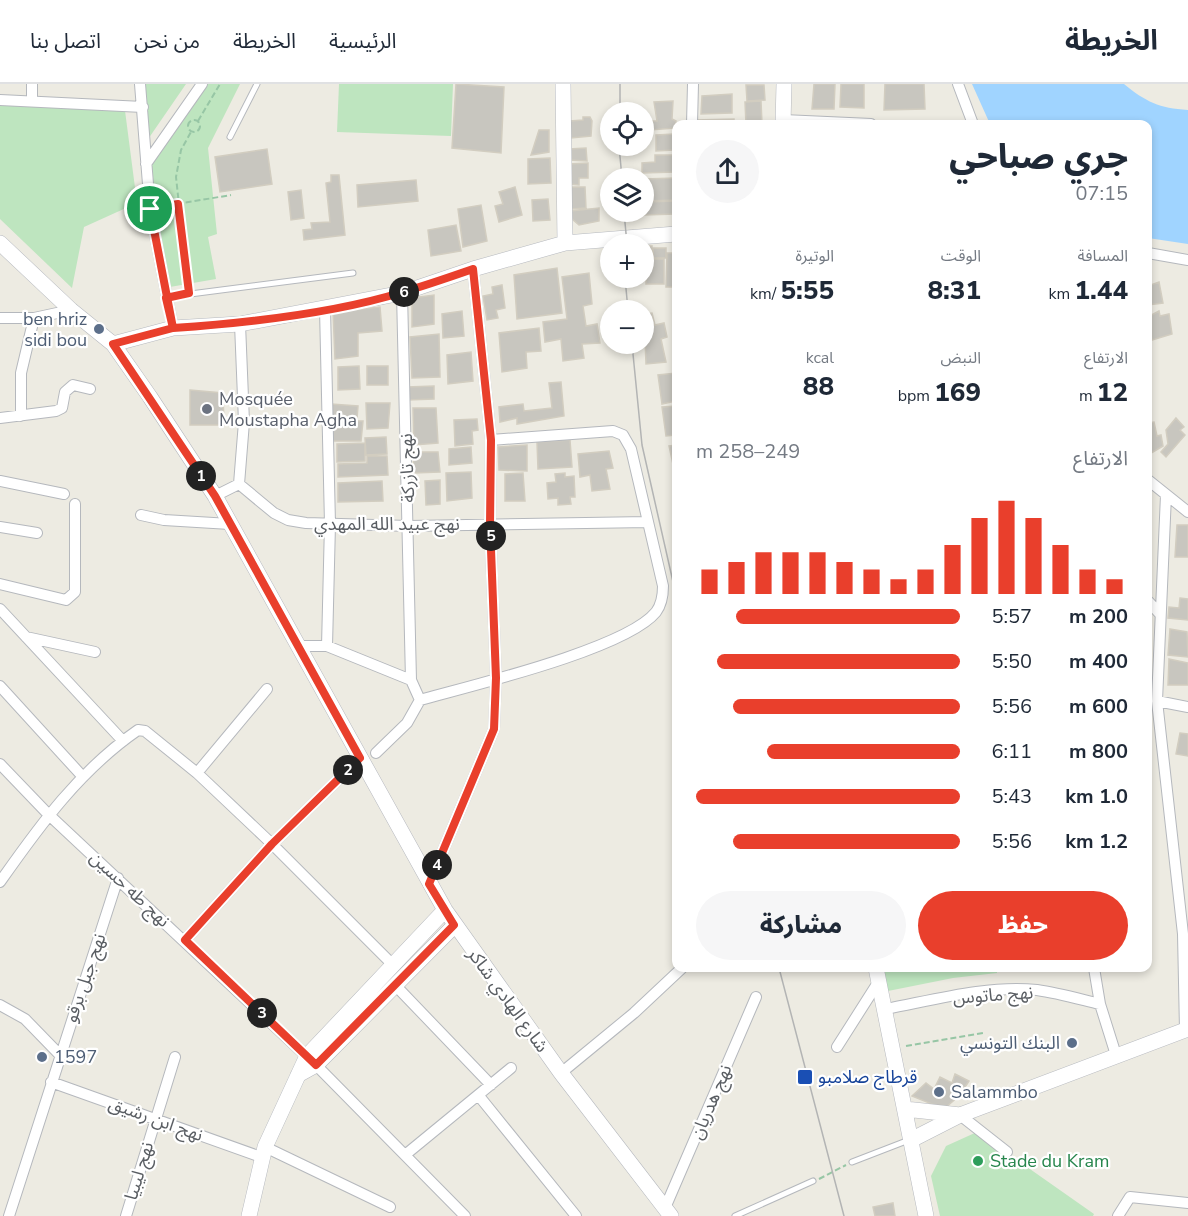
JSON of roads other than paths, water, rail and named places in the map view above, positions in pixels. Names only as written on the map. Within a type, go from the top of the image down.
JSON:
[{"type":"street","points":[[32,84],[32,101]]},
{"type":"street","points":[[140,84],[150,209],[173,328]]},
{"type":"street","points":[[146,164],[202,84]]},
{"type":"street","points":[[563,84],[565,243]]},
{"type":"street","points":[[693,84],[693,120]]},
{"type":"street","points":[[783,120],[784,84]]},
{"type":"street","points":[[958,84],[972,120]]},
{"type":"street","points":[[0,100],[142,107]]},
{"type":"street","points":[[113,344],[173,328],[240,324],[402,293],[473,269],[565,243],[621,241],[672,235]]},
{"type":"street","name":"شارع الهادي شاكر","points":[[0,243],[71,310],[113,344],[215,496],[429,884],[454,925],[561,1073],[668,1212]]},
{"type":"street","points":[[1152,254],[1188,260]]},
{"type":"street","points":[[429,884],[494,729],[496,678],[490,524],[491,440],[473,269]]},
{"type":"street","name":"نهج تازركة","points":[[402,293],[411,680]]},
{"type":"street","points":[[325,309],[330,524],[327,646]]},
{"type":"street","points":[[0,318],[34,318],[71,310]]},
{"type":"street","points":[[21,416],[21,373],[34,318]]},
{"type":"street","points":[[215,496],[239,484],[244,422],[240,324]]},
{"type":"street","points":[[0,418],[56,411],[62,408],[65,392],[73,385],[90,389]]},
{"type":"street","points":[[376,753],[407,723],[420,700],[594,647],[631,630],[652,616],[663,598],[663,586],[631,449],[619,432],[491,440]]},
{"type":"street","points":[[0,481],[64,494]]},
{"type":"street","points":[[1152,483],[1188,512]]},
{"type":"street","name":"نهج عبيد الله المهدي","points":[[239,484],[274,513],[288,520],[330,524],[409,526],[648,522]]},
{"type":"street","points":[[911,1140],[960,1115],[1186,1029],[1183,934],[1157,701],[1166,495]]},
{"type":"street","points":[[0,584],[66,600],[71,597],[75,592],[75,504]]},
{"type":"street","points":[[141,515],[165,520],[230,524]]},
{"type":"street","points":[[0,527],[37,533]]},
{"type":"street","points":[[1152,605],[1160,614]]},
{"type":"street","points":[[0,609],[123,741]]},
{"type":"street","points":[[26,637],[94,652]]},
{"type":"street","points":[[299,646],[327,646],[411,680],[420,700]]},
{"type":"street","points":[[0,686],[83,777]]},
{"type":"street","points":[[197,773],[267,689]]},
{"type":"street","points":[[1157,701],[1188,707]]},
{"type":"street","points":[[0,882],[48,814],[83,777],[123,741],[138,730],[145,731],[197,773],[393,965]]},
{"type":"street","points":[[185,940],[272,844],[360,758]]},
{"type":"street","name":"نهج طه حسين","points":[[0,764],[48,814],[185,940],[311,1061],[465,1216]]},
{"type":"street","name":"نهج جبل برقو","points":[[9,1216],[59,1054],[118,878]]},
{"type":"street","points":[[249,1216],[263,1152],[298,1075],[393,965],[445,910]]},
{"type":"street","points":[[311,1061],[395,985],[454,925]]},
{"type":"street","points":[[561,1073],[634,1013],[678,972]]},
{"type":"street","points":[[1095,972],[1100,1004],[1116,1055]]},
{"type":"street","points":[[877,974],[894,1048],[926,1216]]},
{"type":"street","points":[[837,1047],[877,974]]},
{"type":"street","points":[[395,985],[491,1085]]},
{"type":"street","name":"نهج ماتوس","points":[[886,1009],[955,996],[1012,990],[1035,990],[1100,1004]]},
{"type":"street","name":"نهج هدريان","points":[[668,1212],[756,997]]},
{"type":"street","points":[[0,1005],[26,1019],[59,1054]]},
{"type":"street","name":"نهج ليبيا","points":[[126,1216],[175,1057]]},
{"type":"street","points":[[405,1155],[511,1068]]},
{"type":"street","name":"نهج ابن رشيق","points":[[51,1082],[263,1152],[390,1207]]},
{"type":"street","points":[[479,1096],[576,1216]]},
{"type":"street","points":[[905,1109],[960,1115],[1006,1152]]},
{"type":"street","points":[[1118,1216],[1130,1197],[1188,1203]]},
{"type":"lane","points":[[230,137],[257,84]]},
{"type":"lane","points":[[166,298],[189,293],[353,273]]},
{"type":"lane","points":[[852,1162],[911,1140]]},
{"type":"lane","points":[[735,1216],[813,1181]]},
{"type":"water","points":[[972,84],[1124,84],[1153,103],[1188,110],[1188,244],[1152,239],[1152,120],[988,120]]},
{"type":"tram line","points":[[620,84],[620,102]]},
{"type":"tram line","points":[[620,156],[621,168]]},
{"type":"tram line","points":[[625,222],[626,234]]},
{"type":"tram line","points":[[626,288],[627,300]]},
{"type":"tram line","points":[[633,354],[642,445],[672,577]]},
{"type":"tram line","points":[[780,972],[844,1216]]},
{"type":"place","name":"ben hriz sidi bou","points":[[99,329]]},
{"type":"place","name":"Mosquée Moustapha Agha","points":[[207,409]]},
{"type":"place","name":"البنك التونسي","points":[[1072,1043]]},
{"type":"place","name":"1597","points":[[42,1057]]},
{"type":"place","name":"قرطاج صلامبو","points":[[805,1077]]},
{"type":"place","name":"Salammbo","points":[[939,1092]]},
{"type":"place","name":"Stade du Kram","points":[[978,1161]]}]
